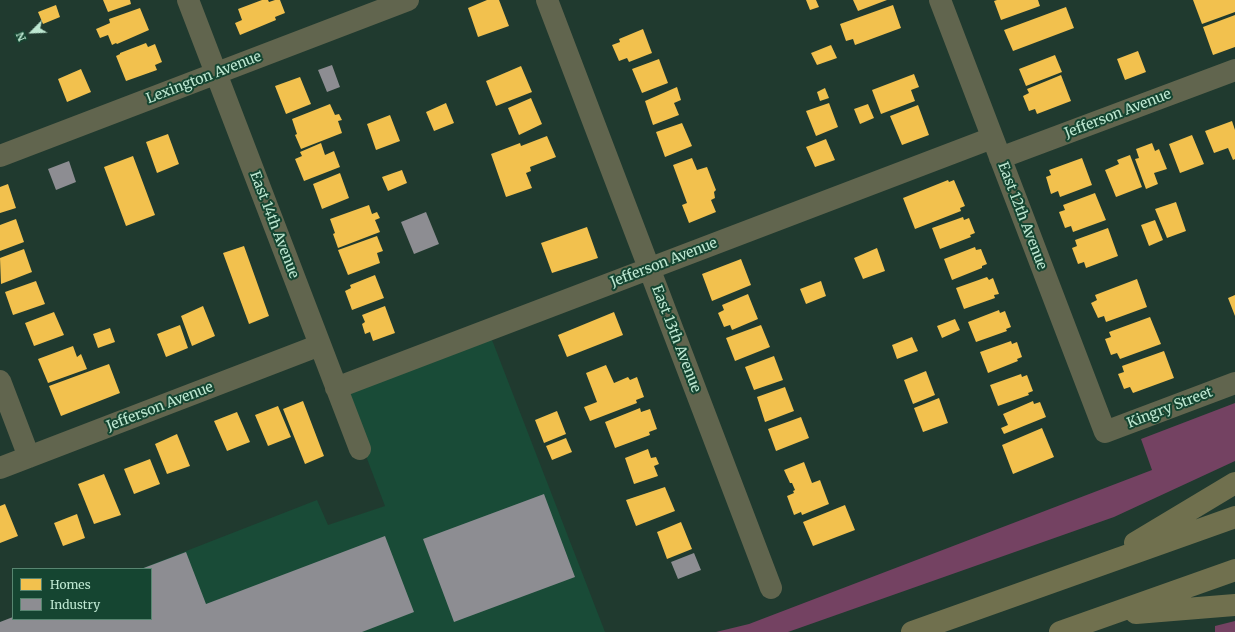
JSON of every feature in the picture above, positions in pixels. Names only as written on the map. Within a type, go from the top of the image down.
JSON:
[{"type":"highway","points":[[1094,568],[1235,483]]},
{"type":"highway","points":[[912,632],[1235,517]]},
{"type":"highway","points":[[1060,632],[1235,570]]},
{"type":"highway","points":[[1109,615],[1235,606]]},
{"type":"street","name":"East 14th Avenue","points":[[188,0],[360,449]]},
{"type":"street","name":"Lexington Avenue","points":[[0,156],[408,0]]},
{"type":"street","name":"East 13th Avenue","points":[[547,0],[771,588]]},
{"type":"street","name":"East 12th Avenue","points":[[940,0],[1105,432]]},
{"type":"street","name":"Jefferson Avenue","points":[[1000,158],[1235,70]]},
{"type":"street","name":"Jefferson Avenue","points":[[336,388],[992,138]]},
{"type":"street","name":"Jefferson Avenue","points":[[0,468],[320,345]]},
{"type":"street","points":[[0,381],[29,457]]},
{"type":"street","name":"Kingry Street","points":[[1105,432],[1235,384]]},
{"type":"shaded area","points":[[487,327],[605,632],[0,632],[12,620],[152,620],[152,568],[143,568],[317,500],[328,525],[385,506],[339,385]]},
{"type":"shaded area","points":[[1235,403],[1235,461],[1114,517],[788,632],[716,632],[749,624],[1152,470],[1141,439]]},
{"type":"shaded area","points":[[1235,621],[1235,632],[1215,632],[1215,626]]},
{"type":"building: Homes","points":[[103,0],[130,0],[131,4],[108,12]]},
{"type":"building: Homes","points":[[262,0],[268,0],[269,2],[280,0],[285,13],[275,17],[276,20],[240,35],[235,23],[242,20],[238,9]]},
{"type":"building: Homes","points":[[487,0],[499,0],[509,26],[478,37],[468,8]]},
{"type":"building: Homes","points":[[806,0],[816,0],[819,7],[810,10]]},
{"type":"building: Homes","points":[[853,0],[887,0],[858,11]]},
{"type":"building: Homes","points":[[1038,0],[1040,6],[1001,20],[994,1]]},
{"type":"building: Homes","points":[[1193,0],[1235,0],[1235,12],[1202,24]]},
{"type":"building: Homes","points":[[56,5],[60,17],[43,24],[38,12]]},
{"type":"building: Homes","points":[[893,5],[901,28],[855,45],[853,39],[846,41],[840,24]]},
{"type":"building: Homes","points":[[1066,7],[1074,28],[1013,51],[1004,30]]},
{"type":"building: Homes","points":[[140,8],[149,30],[112,45],[108,35],[100,38],[96,29],[110,23],[109,19]]},
{"type":"building: Homes","points":[[1235,15],[1235,47],[1213,55],[1203,27]]},
{"type":"building: Homes","points":[[643,29],[652,53],[629,62],[627,58],[619,61],[612,45],[620,42],[619,39]]},
{"type":"building: Homes","points":[[146,43],[148,47],[155,44],[162,62],[155,65],[157,70],[126,81],[116,56]]},
{"type":"building: Homes","points":[[831,45],[837,58],[817,65],[811,53]]},
{"type":"building: Homes","points":[[1138,51],[1146,72],[1125,80],[1117,59]]},
{"type":"building: Homes","points":[[1055,55],[1062,72],[1026,86],[1019,69]]},
{"type":"building: Homes","points":[[659,59],[668,83],[642,93],[632,69]]},
{"type":"building: Homes","points":[[521,66],[532,92],[496,106],[486,81]]},
{"type":"building: Homes","points":[[81,69],[91,92],[67,102],[58,79]]},
{"type":"building: Homes","points":[[914,74],[919,87],[911,90],[915,101],[881,114],[872,90]]},
{"type":"building: Homes","points":[[1061,75],[1071,101],[1037,114],[1035,109],[1029,111],[1023,96],[1029,93],[1027,89]]},
{"type":"building: Homes","points":[[300,77],[311,104],[286,114],[275,86]]},
{"type":"building: Homes","points":[[677,87],[681,100],[674,103],[679,115],[653,125],[645,101]]},
{"type":"building: Homes","points":[[825,88],[829,98],[820,101],[817,92]]},
{"type":"building: Homes","points":[[531,98],[542,124],[519,135],[508,108]]},
{"type":"building: Homes","points":[[446,103],[454,123],[434,131],[426,112]]},
{"type":"building: Homes","points":[[829,103],[838,127],[816,136],[806,111]]},
{"type":"building: Homes","points":[[330,104],[335,115],[339,114],[342,120],[338,121],[342,133],[301,149],[295,135],[297,134],[292,119]]},
{"type":"building: Homes","points":[[868,104],[874,118],[860,124],[854,109]]},
{"type":"building: Homes","points":[[918,105],[929,135],[902,145],[890,116]]},
{"type":"building: Homes","points":[[390,115],[400,141],[376,150],[367,124]]},
{"type":"building: Homes","points":[[1232,121],[1235,130],[1235,159],[1233,160],[1228,148],[1214,153],[1205,131]]},
{"type":"building: Homes","points":[[682,123],[692,146],[665,157],[656,132]]},
{"type":"building: Homes","points":[[168,134],[179,164],[157,173],[146,142]]},
{"type":"building: Homes","points":[[1192,135],[1204,164],[1180,173],[1169,144]]},
{"type":"building: Homes","points":[[547,136],[556,157],[530,167],[531,171],[526,173],[532,188],[506,197],[491,154],[520,143],[521,146]]},
{"type":"building: Homes","points":[[826,139],[835,160],[815,167],[806,147]]},
{"type":"building: Homes","points":[[321,143],[325,155],[334,151],[340,167],[304,181],[295,159],[302,156],[300,152]]},
{"type":"building: Homes","points":[[1152,143],[1155,151],[1159,149],[1167,169],[1154,173],[1158,184],[1146,189],[1135,159],[1139,158],[1136,149]]},
{"type":"building: Homes","points":[[1130,155],[1142,187],[1116,197],[1105,170],[1119,164],[1117,160]]},
{"type":"building: Homes","points":[[133,156],[155,215],[126,226],[104,167]]},
{"type":"building: Homes","points":[[692,158],[697,170],[707,167],[716,190],[714,192],[715,198],[711,200],[716,212],[689,223],[682,205],[687,203],[673,165]]},
{"type":"building: Homes","points":[[1082,158],[1092,185],[1060,197],[1058,191],[1051,194],[1046,177],[1051,175],[1049,170]]},
{"type":"building: Homes","points":[[402,170],[407,183],[388,191],[382,177]]},
{"type":"building: Homes","points":[[340,173],[349,198],[322,209],[313,184]]},
{"type":"building: Homes","points":[[948,180],[949,182],[954,180],[965,206],[960,208],[961,211],[915,229],[903,198]]},
{"type":"building: Homes","points":[[8,184],[16,208],[0,213],[0,187]]},
{"type":"building: Homes","points":[[1095,193],[1106,220],[1073,232],[1071,226],[1065,228],[1059,212],[1065,210],[1063,205]]},
{"type":"building: Homes","points":[[1176,202],[1186,231],[1167,238],[1155,209]]},
{"type":"building: Homes","points":[[369,205],[372,214],[377,212],[380,218],[375,220],[380,232],[338,248],[330,219]]},
{"type":"building: Homes","points":[[963,217],[964,220],[969,218],[975,233],[970,235],[971,237],[940,249],[932,228]]},
{"type":"building: Homes","points":[[16,219],[24,242],[0,251],[0,225]]},
{"type":"building: Homes","points":[[1155,220],[1163,240],[1149,246],[1141,225]]},
{"type":"building: Homes","points":[[587,227],[598,258],[552,273],[541,243]]},
{"type":"building: Homes","points":[[1108,228],[1118,256],[1086,268],[1084,262],[1078,264],[1072,248],[1077,246],[1075,240]]},
{"type":"building: Homes","points":[[377,236],[383,251],[377,253],[380,263],[348,275],[338,250]]},
{"type":"building: Homes","points":[[244,246],[269,316],[249,324],[223,253]]},
{"type":"building: Homes","points":[[975,247],[976,250],[981,249],[987,264],[982,266],[982,268],[952,280],[944,259]]},
{"type":"building: Homes","points":[[877,248],[885,271],[863,279],[854,258]]},
{"type":"building: Homes","points":[[24,249],[32,272],[1,284],[0,258]]},
{"type":"building: Homes","points":[[741,259],[751,285],[712,301],[702,274]]},
{"type":"building: Homes","points":[[375,275],[384,298],[352,310],[345,291],[351,288],[350,285]]},
{"type":"building: Homes","points":[[987,277],[989,280],[993,278],[999,294],[994,295],[995,298],[964,309],[956,288]]},
{"type":"building: Homes","points":[[1137,279],[1147,307],[1106,322],[1104,316],[1098,318],[1091,303],[1097,300],[1095,295]]},
{"type":"building: Homes","points":[[36,281],[45,304],[13,315],[5,292]]},
{"type":"building: Homes","points":[[821,281],[826,296],[806,304],[800,289]]},
{"type":"building: Homes","points":[[748,294],[758,319],[732,330],[730,325],[724,327],[718,313],[724,310],[722,305]]},
{"type":"building: Homes","points":[[1235,295],[1235,316],[1228,298]]},
{"type":"building: Homes","points":[[203,306],[215,336],[192,346],[181,316]]},
{"type":"building: Homes","points":[[385,306],[395,333],[373,341],[370,332],[365,334],[362,324],[365,322],[362,315]]},
{"type":"building: Homes","points":[[999,310],[1000,313],[1005,311],[1011,327],[1006,329],[1007,331],[976,342],[968,322]]},
{"type":"building: Homes","points":[[54,312],[64,335],[34,346],[25,323]]},
{"type":"building: Homes","points":[[614,312],[623,335],[567,357],[558,335]]},
{"type":"building: Homes","points":[[1150,317],[1161,344],[1120,359],[1117,353],[1111,355],[1105,339],[1111,337],[1109,332]]},
{"type":"building: Homes","points":[[955,319],[960,330],[942,338],[937,326]]},
{"type":"building: Homes","points":[[180,325],[188,348],[166,357],[157,334]]},
{"type":"building: Homes","points":[[761,325],[770,347],[735,361],[726,338]]},
{"type":"building: Homes","points":[[110,328],[115,342],[98,348],[93,334]]},
{"type":"building: Homes","points":[[912,337],[918,351],[897,359],[892,345]]},
{"type":"building: Homes","points":[[1011,341],[1012,344],[1017,342],[1022,357],[1017,359],[1018,361],[988,373],[980,352]]},
{"type":"building: Homes","points":[[73,346],[77,357],[81,354],[87,369],[48,383],[38,359]]},
{"type":"building: Homes","points":[[1164,351],[1174,378],[1133,393],[1130,387],[1124,389],[1118,374],[1124,372],[1122,366]]},
{"type":"building: Homes","points":[[774,356],[783,380],[754,390],[745,367]]},
{"type":"building: Homes","points":[[109,364],[120,393],[61,416],[49,386]]},
{"type":"building: Homes","points":[[606,365],[614,383],[628,377],[630,380],[637,377],[644,397],[636,400],[637,403],[590,421],[584,407],[597,402],[586,373]]},
{"type":"building: Homes","points":[[926,371],[935,395],[913,404],[904,380]]},
{"type":"building: Homes","points":[[1021,374],[1022,377],[1027,375],[1033,391],[1028,393],[1029,395],[998,406],[990,385]]},
{"type":"building: Homes","points":[[785,387],[794,411],[765,422],[757,397]]},
{"type":"building: Homes","points":[[939,398],[948,423],[923,432],[914,408]]},
{"type":"building: Homes","points":[[303,401],[324,456],[305,464],[283,409]]},
{"type":"building: Homes","points":[[1033,401],[1034,404],[1040,402],[1046,417],[1004,434],[1001,428],[1008,425],[1003,414]]},
{"type":"building: Homes","points":[[278,406],[291,437],[268,446],[255,415]]},
{"type":"building: Homes","points":[[640,408],[641,412],[650,409],[657,429],[649,432],[650,435],[615,448],[605,422]]},
{"type":"building: Homes","points":[[557,411],[566,434],[544,443],[535,420]]},
{"type":"building: Homes","points":[[237,412],[250,442],[227,451],[214,421]]},
{"type":"building: Homes","points":[[801,417],[809,438],[776,451],[768,429]]},
{"type":"building: Homes","points":[[1042,428],[1054,457],[1013,474],[1002,445]]},
{"type":"building: Homes","points":[[177,434],[190,466],[167,474],[155,444]]},
{"type":"building: Homes","points":[[566,438],[572,452],[552,460],[546,446]]},
{"type":"building: Homes","points":[[648,449],[651,458],[656,457],[659,464],[654,466],[658,476],[634,484],[625,458]]},
{"type":"building: Homes","points":[[150,459],[160,484],[134,494],[124,469]]},
{"type":"building: Homes","points":[[804,462],[812,483],[820,480],[829,504],[802,515],[801,512],[794,515],[787,496],[794,493],[793,491],[795,490],[784,470]]},
{"type":"building: Homes","points":[[104,474],[121,515],[94,524],[78,484]]},
{"type":"building: Homes","points":[[665,487],[675,511],[636,526],[626,500]]},
{"type":"building: Homes","points":[[5,504],[18,536],[0,543],[0,506]]},
{"type":"building: Homes","points":[[845,505],[855,530],[813,546],[803,522]]},
{"type":"building: Homes","points":[[77,514],[85,538],[63,546],[54,523]]},
{"type":"building: Homes","points":[[681,522],[692,549],[667,559],[657,532]]},
{"type":"building: Industry","points":[[332,65],[340,87],[327,92],[318,70]]},
{"type":"building: Industry","points":[[69,161],[76,182],[56,190],[48,169]]},
{"type":"building: Industry","points":[[426,212],[439,244],[414,254],[401,222]]},
{"type":"building: Industry","points":[[544,494],[575,577],[454,622],[423,539]]},
{"type":"building: Industry","points":[[385,536],[414,612],[362,632],[0,632],[0,622],[12,617],[12,620],[152,620],[152,568],[144,568],[186,552],[206,604]]},
{"type":"building: Industry","points":[[694,553],[701,570],[678,579],[671,562]]}]
